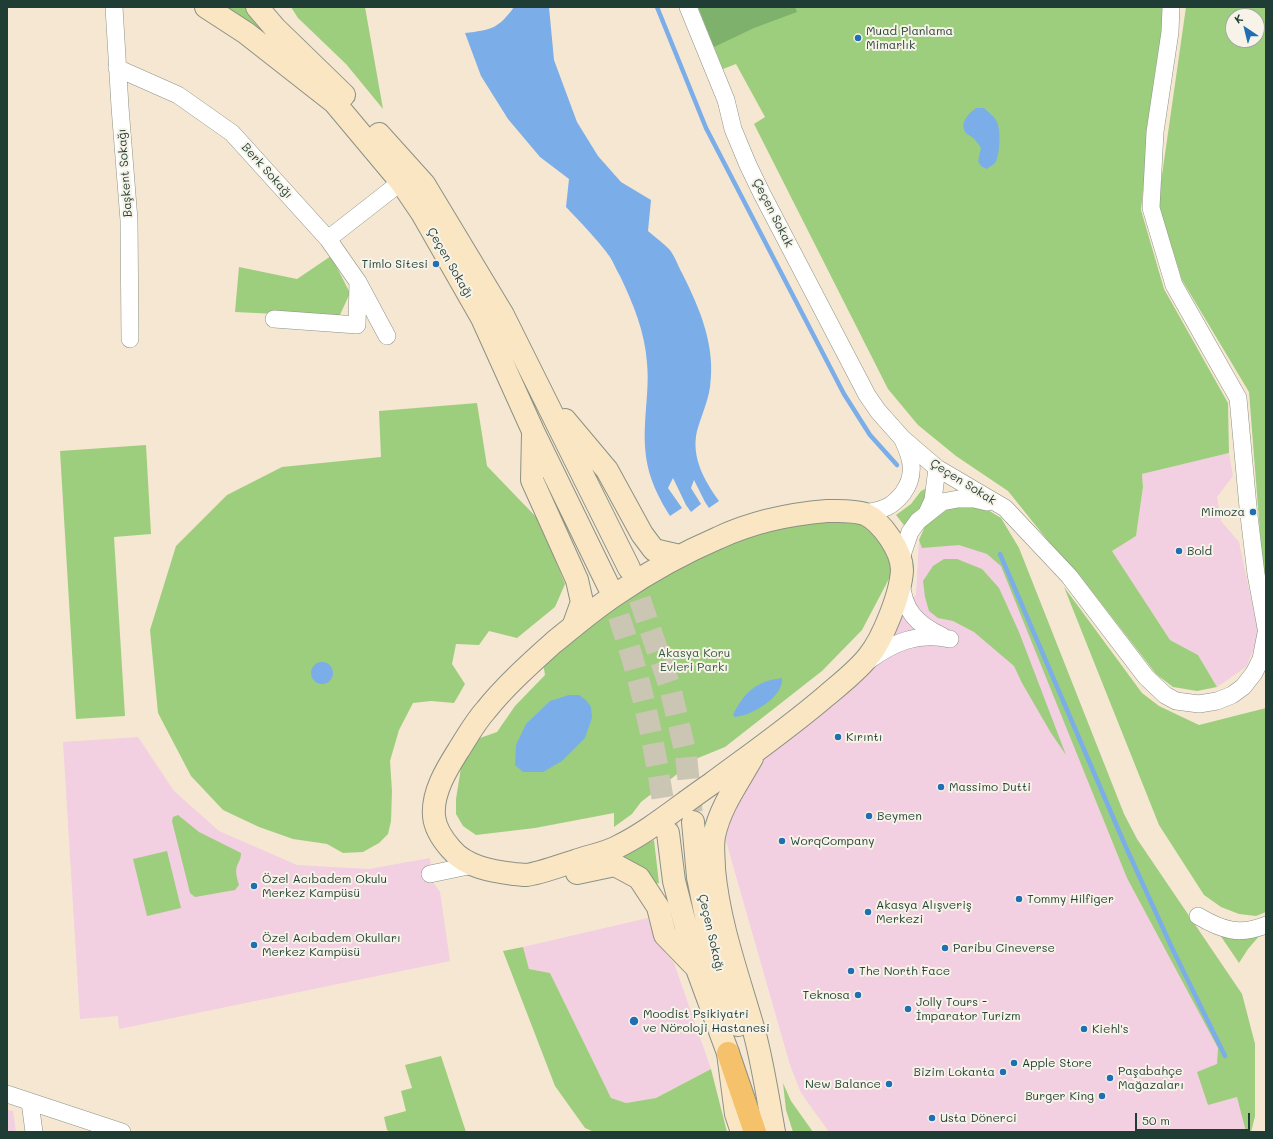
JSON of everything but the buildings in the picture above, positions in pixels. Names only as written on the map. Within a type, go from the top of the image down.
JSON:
[{"type":"highway","points":[[728,1053],[755,1132]]},
{"type":"main road","name":"Çeçen Sokağı","points":[[206,7],[246,33],[334,102],[401,182],[422,214],[482,318],[533,431],[608,585]]},
{"type":"main road","name":"Çeçen Sokağı","points":[[257,7],[275,28],[346,96],[424,184],[503,315],[629,568]]},
{"type":"main road","points":[[542,393],[607,470],[642,534],[654,550],[680,556]]},
{"type":"main road","points":[[533,431],[532,480],[577,580],[582,602],[573,627]]},
{"type":"main road","points":[[528,875],[614,849],[642,833],[806,713],[868,657],[877,644],[894,603],[901,567],[886,531],[875,520],[862,513],[827,510],[778,518],[718,537],[680,556],[616,593],[520,672],[486,709],[449,765],[441,782],[436,797],[434,819],[444,840],[454,853],[473,865],[490,871],[528,875],[573,873],[616,865],[639,878],[658,908],[665,935],[696,966]]},
{"type":"main road","points":[[756,751],[728,799],[720,817],[714,838],[714,859],[715,880],[723,921],[754,1033],[774,1132]]},
{"type":"main road","name":"Çeçen Sokağı","points":[[692,822],[698,877],[714,956],[774,1132]]},
{"type":"main road","name":"Çeçen Sokağı","points":[[668,833],[674,881],[696,966],[728,1053],[736,1114],[742,1132]]},
{"type":"street","name":"Başkent Sokağı","points":[[114,7],[129,220],[130,339]]},
{"type":"street","points":[[271,7],[275,28]]},
{"type":"street","name":"Çeçen Sokak","points":[[688,7],[726,100],[733,129],[762,194],[867,395],[878,411],[902,438],[937,468],[1005,508],[1035,542],[1069,576],[1146,677],[1165,695],[1176,701],[1199,704],[1218,701],[1232,695],[1243,687],[1254,673],[1261,660],[1266,633]]},
{"type":"street","points":[[1171,7],[1170,32],[1155,132],[1150,208],[1174,286],[1238,398],[1256,574],[1266,628]]},
{"type":"street","name":"Berk Sokağı","points":[[118,68],[178,95],[232,133],[328,240],[358,282],[387,336]]},
{"type":"street","points":[[328,240],[401,182]]},
{"type":"street","points":[[274,319],[357,326],[358,282]]},
{"type":"street","points":[[862,513],[877,511],[889,506],[898,498],[908,485],[912,472],[911,460],[902,438]]},
{"type":"street","points":[[908,485],[937,468]]},
{"type":"street","points":[[927,513],[933,500],[937,468]]},
{"type":"street","points":[[853,672],[892,646],[908,639],[927,636],[950,639],[926,628],[913,615],[904,599],[901,567],[910,532],[918,521],[942,502],[958,499],[974,499],[989,502],[1005,508]]},
{"type":"street","points":[[1248,681],[1266,679]]},
{"type":"street","points":[[430,874],[473,865]]},
{"type":"street","points":[[1198,916],[1215,926],[1226,930],[1250,930],[1266,925]]},
{"type":"street","points":[[7,1094],[122,1132]]},
{"type":"street","points":[[30,1102],[34,1132]]},
{"type":"shaded area","points":[[1229,453],[1233,476],[1217,497],[1221,521],[1239,542],[1259,637],[1246,667],[1217,687],[1198,655],[1170,640],[1112,551],[1136,536],[1143,487],[1142,474]]},
{"type":"shaded area","points":[[1001,518],[1019,548],[1124,814],[1137,839],[1242,994],[1255,1044],[1255,1116],[1251,1132],[829,1132],[801,1093],[790,1065],[726,841],[725,827],[760,757],[901,608],[916,595],[919,540],[926,524]]},
{"type":"shaded area","name":"Özel Acıbadem Okulu Merkez Kampüsü","points":[[138,737],[174,791],[219,831],[297,865],[369,869],[430,858],[432,881],[440,892],[450,961],[119,1029],[118,1016],[80,1019],[63,742]]},
{"type":"shaded area","name":"Moodist Psikiyatri ve Nöroloji Hastanesi","points":[[648,918],[655,941],[674,963],[711,1069],[656,1098],[626,1103],[611,1098],[550,973],[529,969],[523,947]]},
{"type":"shaded area","points":[[7,1110],[13,1111],[16,1132],[7,1132]]},
{"type":"green space","points":[[223,7],[249,7],[312,74]]},
{"type":"green space","points":[[291,7],[365,7],[383,109],[346,64],[298,18]]},
{"type":"green space","points":[[698,7],[1162,7],[1162,31],[1155,72],[1141,210],[1164,289],[1228,403],[1229,453],[1142,474],[1143,487],[1136,536],[1112,551],[1170,640],[1198,655],[1217,687],[1197,691],[1173,687],[1156,674],[1077,572],[1053,547],[1008,491],[956,456],[918,425],[888,389],[754,124],[765,117],[736,64],[723,69]]},
{"type":"green space","points":[[698,7],[795,7],[797,12],[754,28],[714,47]]},
{"type":"green space","points":[[1186,7],[1266,7],[1266,581],[1263,571],[1249,392],[1182,280],[1158,203]]},
{"type":"green space","points":[[331,256],[350,293],[339,317],[235,312],[239,267],[297,279]]},
{"type":"green space","points":[[477,403],[487,466],[539,520],[565,584],[555,607],[517,638],[489,631],[479,645],[456,644],[452,664],[465,684],[454,703],[431,701],[413,703],[399,730],[390,761],[392,791],[391,821],[388,834],[379,843],[363,852],[343,853],[327,844],[293,839],[259,827],[223,810],[191,776],[158,713],[150,630],[176,546],[227,495],[282,467],[381,457],[379,411]]},
{"type":"green space","points":[[146,445],[151,534],[114,537],[125,716],[76,719],[60,451]]},
{"type":"green space","points":[[931,486],[931,492],[907,529],[896,515],[911,504],[921,491]]},
{"type":"green space","points":[[966,505],[988,510],[1001,518],[1019,548],[1124,814],[1137,839],[1242,994],[1255,1044],[1255,1116],[1251,1132],[1246,1132],[1237,1097],[1208,1105],[1197,1072],[1217,1064],[1218,1048],[1127,878],[1001,566],[987,554],[959,545],[922,548],[919,540],[926,524],[948,509]]},
{"type":"green space","name":"Akasya Koru Evleri Parkı","points":[[824,519],[862,523],[878,533],[890,554],[891,575],[862,630],[822,671],[725,747],[698,758],[641,802],[632,814],[614,827],[614,813],[535,828],[476,835],[463,826],[456,814],[456,799],[463,755],[480,738],[497,732],[515,706],[545,675],[543,663],[595,621],[648,585],[718,548],[786,524]]},
{"type":"green space","points":[[944,559],[957,559],[982,569],[999,588],[1019,632],[1066,755],[1051,733],[1022,683],[1014,666],[974,632],[953,621],[938,618],[929,611],[923,581],[933,566]]},
{"type":"green space","points":[[1064,587],[1142,693],[1159,706],[1199,725],[1266,708],[1266,912],[1256,916],[1239,914],[1221,907],[1204,895],[1159,825]]},
{"type":"green space","points":[[178,815],[199,832],[241,853],[236,871],[239,885],[235,890],[195,897],[190,893],[172,821],[173,817]]},
{"type":"green space","points":[[654,840],[659,883],[655,884],[615,857]]},
{"type":"green space","points":[[167,851],[181,908],[147,916],[133,859]]},
{"type":"green space","points":[[1261,934],[1248,949],[1239,963],[1220,935]]},
{"type":"green space","points":[[523,947],[529,969],[550,973],[611,1098],[626,1103],[656,1098],[711,1069],[727,1132],[594,1132],[585,1128],[555,1086],[503,951]]},
{"type":"green space","points":[[441,1056],[466,1132],[391,1132],[387,1130],[384,1117],[406,1111],[401,1091],[412,1088],[405,1065]]},
{"type":"green space","points":[[783,1083],[791,1101],[813,1132],[793,1132],[786,1110]]},
{"type":"water","points":[[514,7],[549,7],[554,60],[577,122],[598,156],[621,182],[651,200],[648,231],[669,249],[695,300],[709,342],[711,357],[709,393],[697,431],[696,441],[697,459],[700,468],[708,485],[719,501],[709,508],[694,480],[691,488],[701,504],[691,512],[673,478],[668,488],[682,508],[670,516],[657,493],[649,472],[645,449],[648,378],[646,351],[638,318],[610,257],[594,237],[566,207],[569,179],[540,157],[508,119],[481,76],[465,33],[481,31],[493,27],[503,20]]},
{"type":"water","points":[[976,108],[984,108],[995,118],[998,126],[999,149],[997,160],[987,169],[981,166],[978,161],[981,148],[973,138],[967,134],[963,127],[967,116]]},
{"type":"water","points":[[322,662],[326,663],[332,669],[332,677],[326,683],[322,684],[318,683],[312,677],[311,673],[312,669],[318,663]]},
{"type":"water","points":[[782,678],[778,692],[765,704],[742,716],[735,717],[733,715],[742,700],[752,689],[765,682]]},
{"type":"water","points":[[569,695],[579,695],[586,700],[591,707],[592,718],[585,738],[562,761],[543,772],[523,772],[515,765],[516,745],[526,724],[550,701]]},
{"type":"waterway","points":[[657,7],[706,128],[844,394],[870,435],[897,465]]},
{"type":"waterway","points":[[1000,554],[1125,845],[1172,948],[1225,1056]]},
{"type":"tunnel","points":[[629,568],[670,687],[686,755],[692,815]]},
{"type":"tunnel","points":[[608,585],[631,655],[643,698],[654,749],[668,833]]},
{"type":"place","name":"Muad Planlama Mimarlık","points":[[858,38]]},
{"type":"place","name":"Timlo Sitesi","points":[[436,264]]},
{"type":"place","name":"Mimoza","points":[[1253,512]]},
{"type":"place","name":"Bold","points":[[1179,551]]},
{"type":"place","name":"Kırıntı","points":[[838,737]]},
{"type":"place","name":"Massimo Dutti","points":[[941,787]]},
{"type":"place","name":"Beymen","points":[[869,816]]},
{"type":"place","name":"WorqCompany","points":[[782,841]]},
{"type":"place","name":"Özel Acıbadem Okulu Merkez Kampüsü","points":[[254,886]]},
{"type":"place","name":"Tommy Hilfiger","points":[[1019,899]]},
{"type":"place","name":"Akasya Alışveriş Merkezi","points":[[868,912]]},
{"type":"place","name":"Özel Acıbadem Okulları Merkez Kampüsü","points":[[254,945]]},
{"type":"place","name":"Paribu Cineverse","points":[[945,948]]},
{"type":"place","name":"The North Face","points":[[851,971]]},
{"type":"place","name":"Teknosa","points":[[858,995]]},
{"type":"place","name":"Jolly Tours - İmparator Turizm","points":[[908,1009]]},
{"type":"place","name":"Moodist Psikiyatri ve Nöroloji Hastanesi","points":[[634,1021]]},
{"type":"place","name":"Kiehl's","points":[[1084,1029]]},
{"type":"place","name":"Apple Store","points":[[1014,1063]]},
{"type":"place","name":"Bizim Lokanta","points":[[1003,1072]]},
{"type":"place","name":"Paşabahçe Mağazaları","points":[[1110,1078]]},
{"type":"place","name":"New Balance","points":[[889,1084]]},
{"type":"place","name":"Burger King","points":[[1102,1096]]},
{"type":"place","name":"Usta Dönerci","points":[[932,1118]]}]
